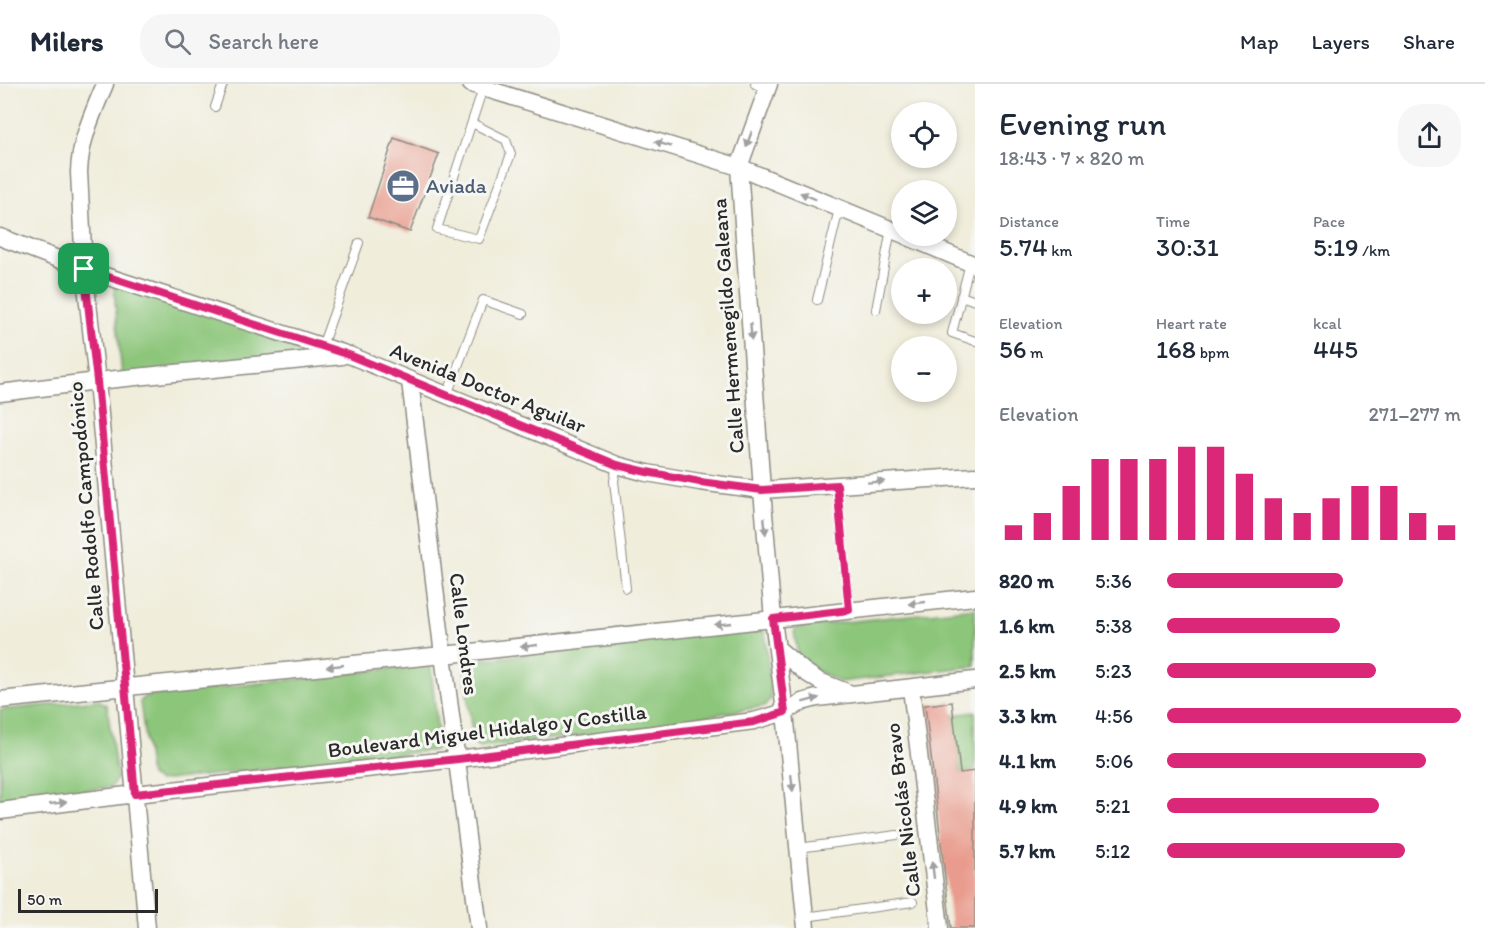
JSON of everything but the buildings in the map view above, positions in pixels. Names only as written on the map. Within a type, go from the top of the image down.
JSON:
[{"type":"street","name":"Calle Rodolfo Campodónico","points":[[105,84],[83,139],[79,156],[79,172],[84,269],[97,381],[147,928]]},
{"type":"street","points":[[477,86],[739,167],[891,230]]},
{"type":"street","name":"Calle Hermenegildo Galeana","points":[[764,86],[739,167],[773,619],[785,712],[805,922]]},
{"type":"street","name":"Avenida Doctor Aguilar","points":[[0,237],[84,269],[349,355],[617,465],[700,482],[762,490],[975,476]]},
{"type":"street","points":[[930,246],[973,264]]},
{"type":"street","points":[[0,393],[349,355]]},
{"type":"street","name":"Calle Londres","points":[[410,381],[479,928]]},
{"type":"street","points":[[0,699],[443,655],[975,597]]},
{"type":"street","points":[[777,648],[819,681],[853,694]]},
{"type":"street","name":"Boulevard Miguel Hidalgo y Costilla","points":[[0,811],[458,759],[754,722],[817,698],[975,680]]},
{"type":"street","name":"Calle Nicolás Bravo","points":[[911,688],[940,928]]},
{"type":"lane","points":[[215,107],[224,84]]},
{"type":"lane","points":[[472,123],[506,140],[511,154],[479,239],[437,229],[472,123],[477,86]]},
{"type":"lane","points":[[817,300],[839,209]]},
{"type":"lane","points":[[322,346],[359,243]]},
{"type":"lane","points":[[876,310],[895,246]]},
{"type":"lane","points":[[973,264],[961,296],[952,333],[975,342]]},
{"type":"lane","points":[[961,296],[975,302]]},
{"type":"lane","points":[[447,395],[483,300],[523,314]]},
{"type":"lane","points":[[617,465],[614,481],[626,588]]},
{"type":"lane","points":[[837,485],[849,610]]},
{"type":"lane","points":[[798,848],[897,835]]},
{"type":"lane","points":[[805,922],[913,902]]},
{"type":"green space","points":[[113,279],[320,352],[122,376]]},
{"type":"green space","points":[[975,608],[975,666],[840,682],[817,671],[798,655],[794,632],[798,627]]},
{"type":"green space","points":[[757,628],[765,632],[771,698],[765,706],[660,727],[479,747],[473,742],[464,668],[468,661]]},
{"type":"green space","points":[[424,665],[431,668],[439,744],[435,750],[158,781],[150,776],[140,702],[145,696]]},
{"type":"green space","points":[[98,700],[107,705],[117,778],[111,787],[0,800],[0,710]]},
{"type":"green space","points":[[975,712],[975,771],[960,773],[953,715]]},
{"type":"place","name":"Aviada","points":[[403,186]]},
{"type":"route","points":[[84,269],[349,355],[617,465],[700,482],[762,490],[837,485],[849,610],[773,619],[785,712],[754,722],[458,759],[135,794],[97,381],[84,269]]}]
